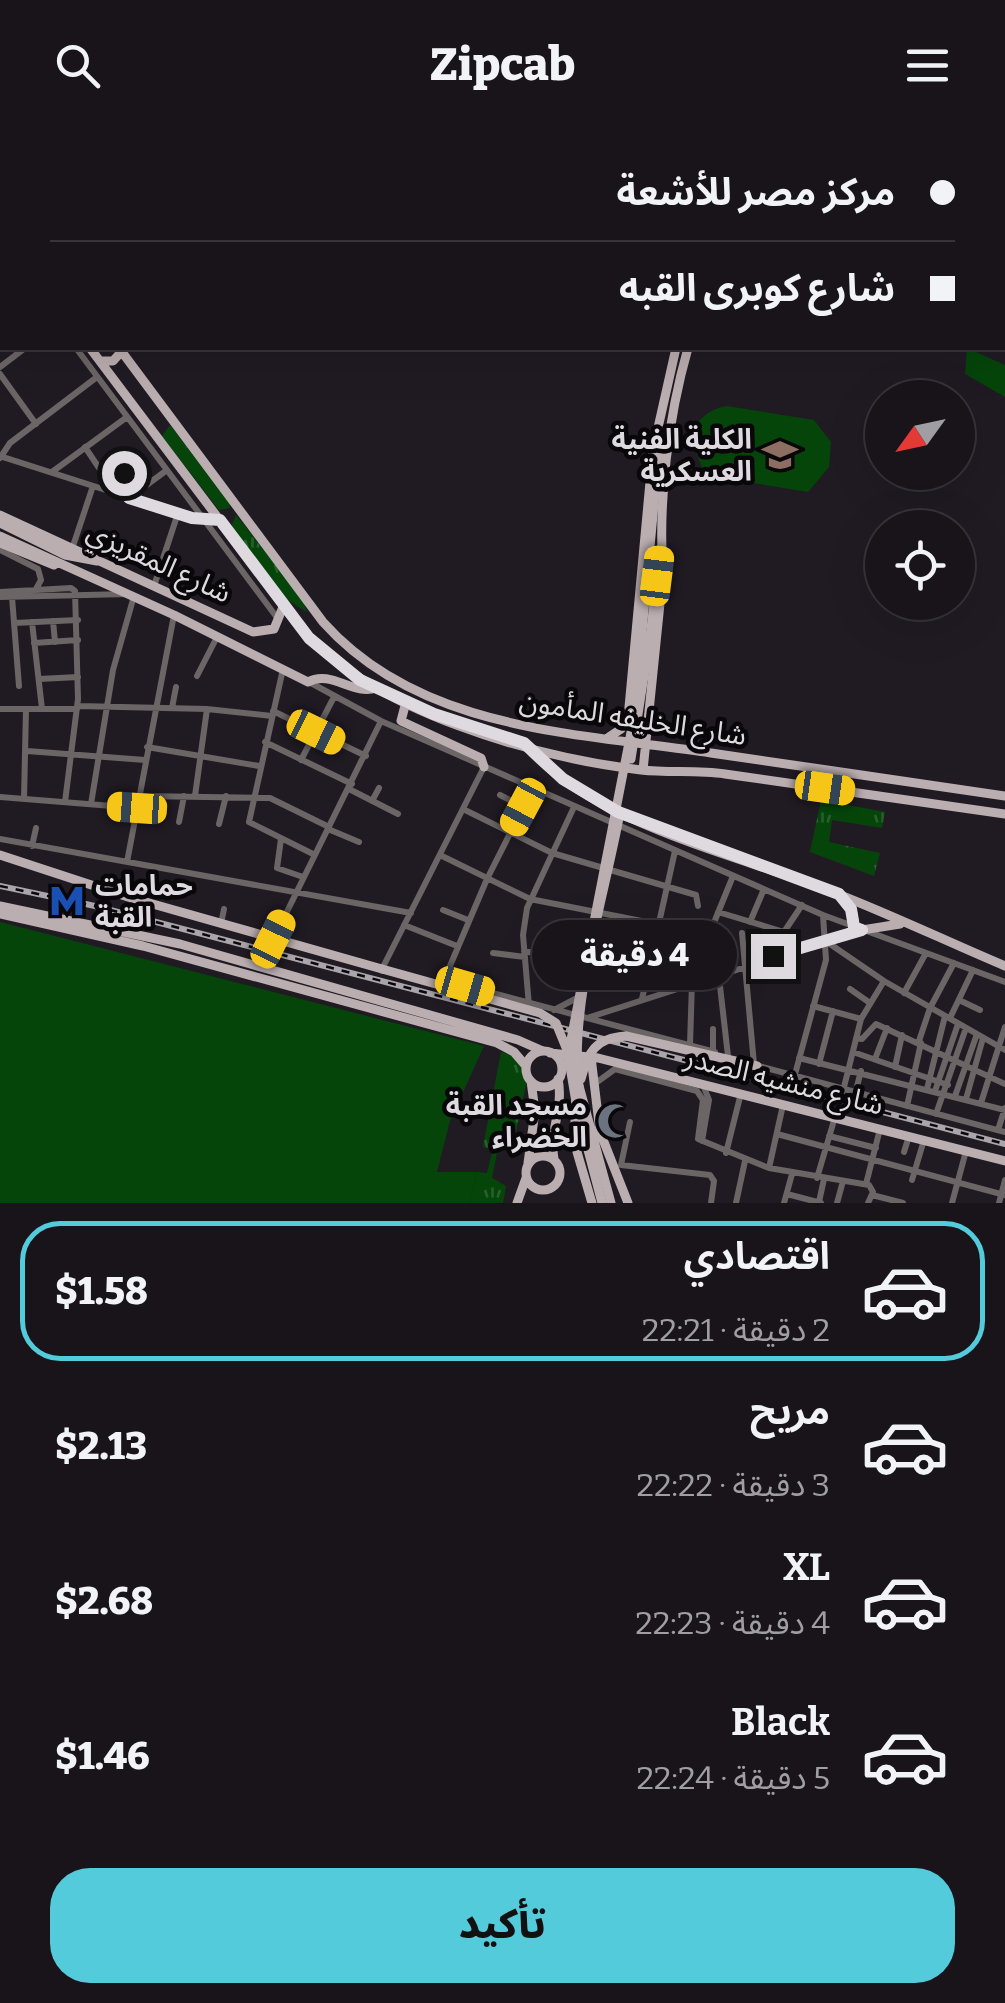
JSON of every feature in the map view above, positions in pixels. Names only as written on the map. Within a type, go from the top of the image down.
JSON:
[{"type":"main road","name":"شارع الخليفه المأمون","points":[[92,350],[283,604],[329,657],[376,688],[524,743],[643,770],[710,772],[1005,814]]},
{"type":"main road","points":[[100,361],[113,361],[119,350]]},
{"type":"main road","name":"شارع الخليفه المأمون","points":[[121,350],[323,622],[352,652],[418,693],[555,732],[1005,796]]},
{"type":"main road","points":[[604,738],[623,727],[630,704],[652,458],[676,350]]},
{"type":"main road","points":[[592,1203],[577,1152],[576,1055],[639,724],[671,440],[688,350]]},
{"type":"main road","points":[[568,1055],[634,717],[661,414]]},
{"type":"main road","points":[[156,435],[160,423],[172,420]]},
{"type":"main road","points":[[0,519],[65,554],[104,560]]},
{"type":"main road","name":"شارع المقريزي","points":[[0,519],[73,546],[253,632],[266,633],[280,622]]},
{"type":"main road","name":"شارع المقريزي","points":[[0,543],[67,566],[132,595],[308,682]]},
{"type":"main road","points":[[643,770],[662,574],[660,552]]},
{"type":"main road","points":[[638,598],[654,600]]},
{"type":"main road","points":[[280,622],[283,604]]},
{"type":"main road","points":[[308,682],[321,677],[366,691],[376,688]]},
{"type":"main road","points":[[406,702],[401,721],[481,758],[484,767]]},
{"type":"main road","points":[[630,704],[639,710],[649,706]]},
{"type":"main road","points":[[648,718],[670,746]]},
{"type":"main road","points":[[554,752],[563,742],[555,732]]},
{"type":"main road","points":[[524,743],[563,779],[618,812],[839,894],[1005,966]]},
{"type":"main road","points":[[788,782],[794,774],[789,764]]},
{"type":"main road","points":[[825,788],[822,779],[827,770]]},
{"type":"main road","points":[[0,854],[221,924],[546,1015],[560,1029],[568,1055],[602,1203]]},
{"type":"main road","points":[[839,894],[851,909],[858,929],[903,924]]},
{"type":"main road","points":[[0,906],[83,929]]},
{"type":"main road","points":[[0,914],[180,944],[262,973],[451,1026],[502,1045],[526,1066],[535,1111],[526,1178],[517,1203]]},
{"type":"main road","name":"شارع منشيه الصدر","points":[[451,1026],[546,1052],[592,1057],[740,1093],[1005,1161]]},
{"type":"main road","points":[[610,1203],[577,1091],[592,1048],[607,1038],[626,1036],[756,1065]]},
{"type":"main road","points":[[526,1066],[532,1056],[546,1052],[561,1068],[592,1071]]},
{"type":"main road","points":[[592,1057],[600,1132],[618,1170],[624,1203]]},
{"type":"main road","points":[[543,1203],[560,1176],[552,1135],[561,1100],[561,1068]]},
{"type":"main road","points":[[530,1080],[545,1086],[558,1079]]},
{"type":"main road","points":[[592,1144],[624,1203]]},
{"type":"main road","points":[[528,1164],[540,1156],[554,1159]]},
{"type":"main road","points":[[526,1178],[539,1190],[553,1188]]},
{"type":"street","points":[[23,350],[0,370],[36,424]]},
{"type":"street","points":[[78,350],[280,622]]},
{"type":"street","points":[[0,458],[36,424],[98,377]]},
{"type":"street","points":[[51,472],[127,416]]},
{"type":"street","points":[[85,448],[100,468]]},
{"type":"street","points":[[0,458],[132,495],[179,514],[220,520]]},
{"type":"street","points":[[113,458],[132,495]]},
{"type":"street","points":[[132,495],[167,470]]},
{"type":"street","points":[[73,546],[93,486]]},
{"type":"street","points":[[155,583],[179,514],[192,504],[197,489]]},
{"type":"street","points":[[0,543],[38,570],[41,580],[35,590]]},
{"type":"street","points":[[0,595],[71,588],[75,596],[78,708],[64,802]]},
{"type":"street","points":[[0,595],[132,595],[113,670],[92,804]]},
{"type":"street","points":[[12,597],[18,686]]},
{"type":"street","points":[[128,862],[174,615]]},
{"type":"street","points":[[14,623],[78,620]]},
{"type":"street","points":[[53,621],[54,642]]},
{"type":"street","points":[[32,622],[42,709]]},
{"type":"street","points":[[196,676],[218,636]]},
{"type":"street","points":[[34,643],[78,640]]},
{"type":"street","points":[[283,668],[252,797],[250,826],[315,854]]},
{"type":"street","points":[[39,679],[78,677]]},
{"type":"street","points":[[308,682],[381,721],[732,876],[858,929],[1005,982]]},
{"type":"street","points":[[172,708],[176,686]]},
{"type":"street","points":[[301,760],[334,697]]},
{"type":"street","points":[[0,709],[109,706],[272,714],[366,756]]},
{"type":"street","points":[[24,799],[26,709]]},
{"type":"street","points":[[195,796],[208,709]]},
{"type":"street","points":[[273,939],[381,721]]},
{"type":"street","points":[[266,742],[398,814]]},
{"type":"street","points":[[148,747],[259,766]]},
{"type":"street","points":[[27,751],[145,760]]},
{"type":"street","points":[[382,969],[484,767]]},
{"type":"street","points":[[372,801],[379,788]]},
{"type":"street","points":[[532,788],[486,879],[444,980],[529,1006],[690,1045],[794,1078],[1001,1131],[1005,1109],[954,1096],[934,1080],[853,1052]]},
{"type":"street","points":[[500,794],[523,807]]},
{"type":"street","points":[[139,796],[279,800],[359,842]]},
{"type":"street","points":[[179,822],[184,796]]},
{"type":"street","points":[[219,824],[226,796]]},
{"type":"street","points":[[0,797],[137,808]]},
{"type":"street","points":[[529,1006],[523,922],[574,807]]},
{"type":"street","points":[[463,810],[552,853],[697,896],[698,906]]},
{"type":"street","points":[[584,1018],[578,998],[613,824]]},
{"type":"street","points":[[32,846],[36,828]]},
{"type":"street","points":[[281,839],[277,868],[303,877]]},
{"type":"street","points":[[0,840],[410,913]]},
{"type":"street","points":[[642,999],[675,851]]},
{"type":"street","points":[[440,854],[530,899],[683,930],[691,983],[690,1045]]},
{"type":"street","points":[[728,1056],[722,972],[713,925],[732,876]]},
{"type":"street","points":[[750,922],[764,889]]},
{"type":"street","points":[[718,912],[786,932],[802,905]]},
{"type":"street","points":[[221,924],[224,909]]},
{"type":"street","points":[[443,910],[468,920]]},
{"type":"street","points":[[794,1078],[826,960],[823,915]]},
{"type":"street","points":[[404,926],[458,946]]},
{"type":"street","points":[[584,1018],[858,929]]},
{"type":"street","points":[[742,933],[756,1065]]},
{"type":"street","points":[[826,941],[884,981],[1001,1048]]},
{"type":"street","points":[[493,953],[525,954],[647,976]]},
{"type":"street","points":[[904,993],[926,953]]},
{"type":"street","points":[[907,1106],[930,1008],[954,963]]},
{"type":"street","points":[[931,1090],[948,1017],[973,970]]},
{"type":"street","points":[[843,1090],[861,1019],[884,981]]},
{"type":"street","points":[[850,989],[870,1003]]},
{"type":"street","points":[[548,1010],[578,998]]},
{"type":"street","points":[[959,1000],[980,1010]]},
{"type":"street","points":[[814,1006],[861,1019]]},
{"type":"street","points":[[819,1064],[832,1012]]},
{"type":"street","points":[[936,1114],[962,1026]]},
{"type":"street","points":[[856,1038],[861,1039],[870,1027],[887,1028],[1005,1084]]},
{"type":"street","points":[[874,1075],[887,1028]]},
{"type":"street","points":[[981,1103],[1005,1028]]},
{"type":"street","points":[[713,1029],[713,1052]]},
{"type":"street","points":[[895,1066],[902,1035]]},
{"type":"street","points":[[954,1096],[980,1036]]},
{"type":"street","points":[[799,1058],[844,1072],[848,1068]]},
{"type":"street","points":[[934,1080],[952,1058]]},
{"type":"street","points":[[966,1100],[970,1066]]},
{"type":"street","points":[[848,1068],[931,1090],[946,1089]]},
{"type":"street","points":[[592,1085],[614,1069],[697,1091],[703,1102],[699,1138]]},
{"type":"street","points":[[855,1094],[861,1071]]},
{"type":"street","points":[[699,1138],[709,1100],[702,1084]]},
{"type":"street","points":[[726,1153],[740,1093]]},
{"type":"street","points":[[769,1168],[784,1104]]},
{"type":"street","points":[[792,1174],[786,1199],[815,1202],[835,1117]]},
{"type":"street","points":[[630,1122],[618,1170],[708,1175],[714,1184],[711,1203]]},
{"type":"street","points":[[880,1128],[866,1184],[870,1199],[898,1202]]},
{"type":"street","points":[[777,1134],[1002,1198],[1005,1180]]},
{"type":"street","points":[[830,1136],[876,1148]]},
{"type":"street","points":[[904,1152],[910,1136]]},
{"type":"street","points":[[699,1138],[726,1153],[769,1168],[866,1184]]},
{"type":"street","points":[[914,1176],[924,1140]]},
{"type":"street","points":[[952,1203],[966,1151]]},
{"type":"street","points":[[736,1203],[745,1161]]},
{"type":"street","points":[[838,1203],[843,1181]]},
{"type":"green space","points":[[967,350],[1005,365],[1005,397],[965,374]]},
{"type":"green space","points":[[727,406],[814,420],[831,442],[829,467],[808,492],[699,474],[702,467],[690,438],[699,421]]},
{"type":"green space","points":[[170,425],[230,504],[229,508],[219,510],[162,436]]},
{"type":"green space","points":[[236,515],[303,600],[307,612],[284,598],[231,527]]},
{"type":"green space","points":[[821,800],[885,812],[882,828],[832,820],[829,842],[880,853],[874,876],[810,852]]},
{"type":"green space","points":[[0,922],[484,1046],[450,1121],[437,1172],[477,1172],[470,1203],[0,1203]]},
{"type":"green space","points":[[501,1052],[521,1058],[528,1075],[516,1132],[500,1137],[492,1178],[506,1186],[503,1203],[470,1203],[477,1172],[487,1173],[493,1149],[483,1147]]},
{"type":"railway","points":[[0,886],[95,906],[1005,1144]]},
{"type":"place","name":"الكلية الفنية العسكرية","points":[[780,455]]},
{"type":"place","name":"حمامات القبة","points":[[67,901]]},
{"type":"place","name":"مسجد القبة الخضراء","points":[[615,1121]]},
{"type":"route","points":[[124,473],[136,493],[129,498],[192,518],[220,520],[309,638],[360,680],[434,714],[524,743],[563,779],[618,812],[839,894],[851,909],[854,927],[862,930],[773,956]]}]
